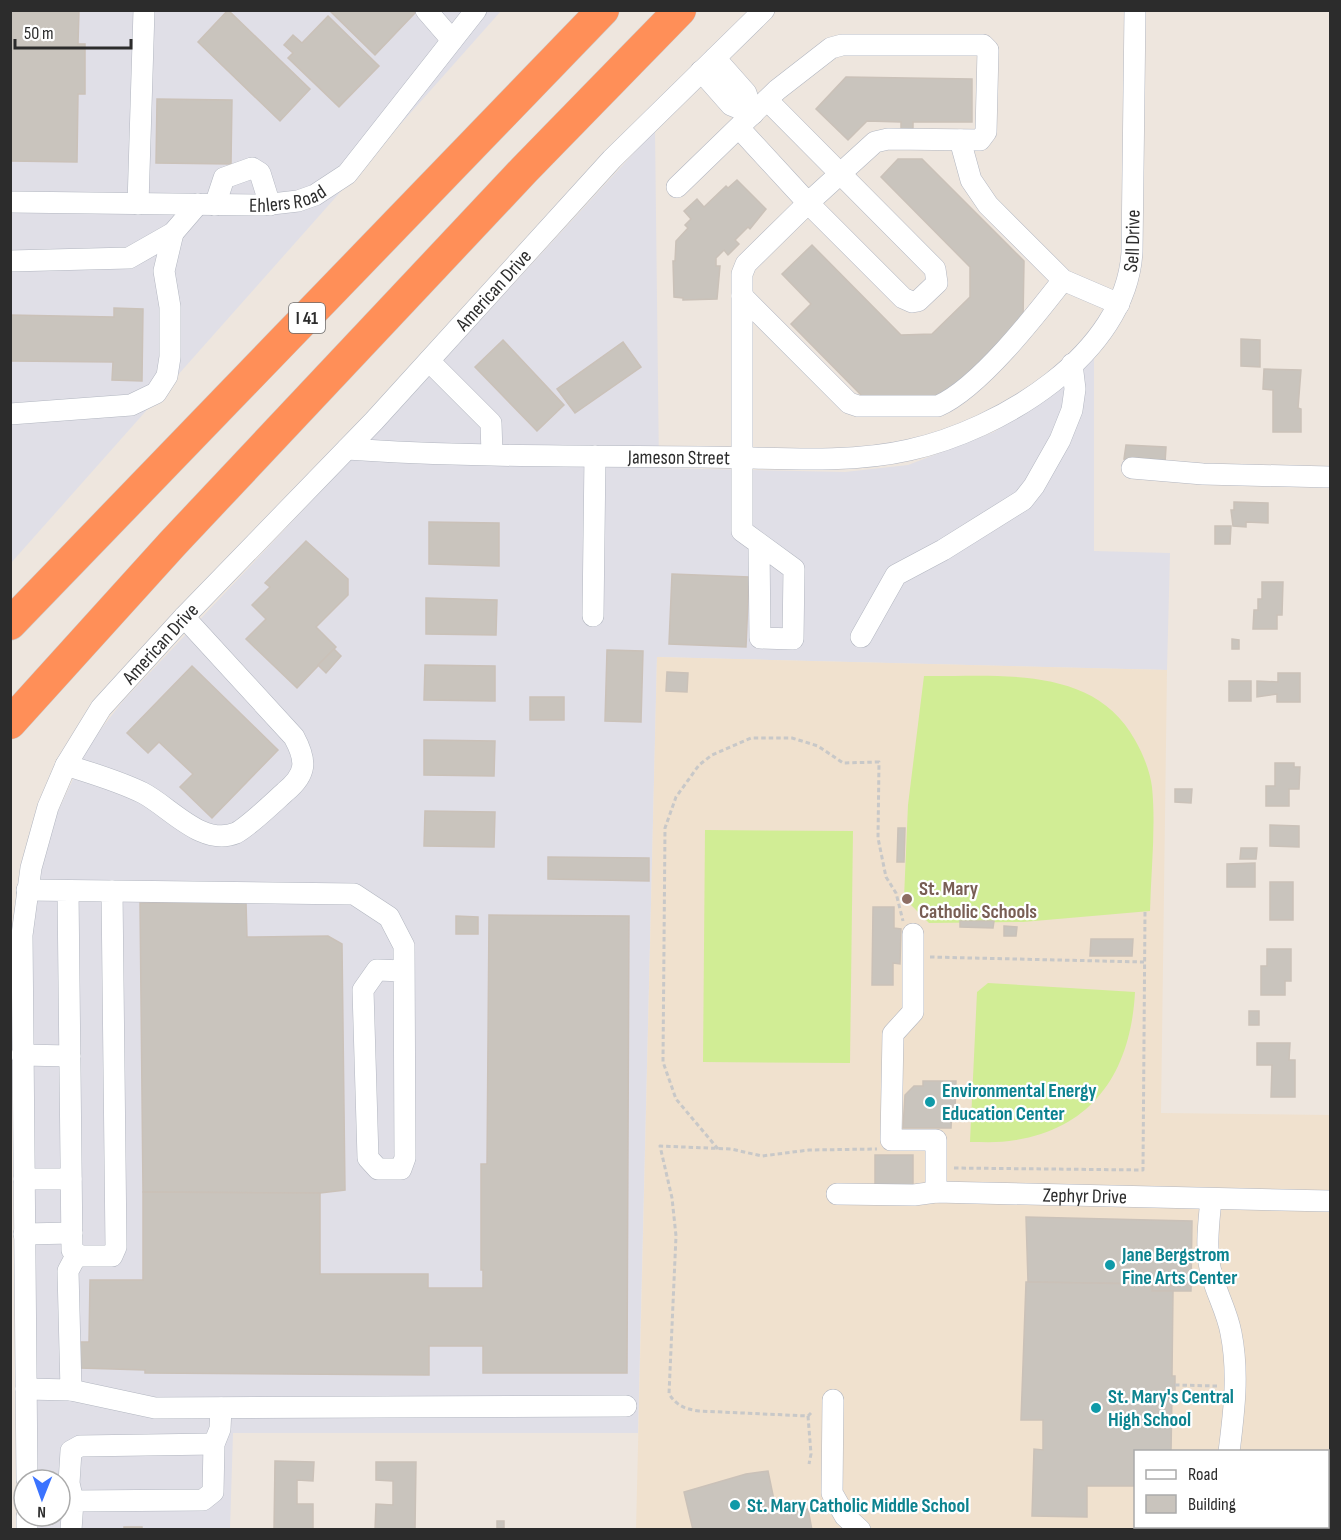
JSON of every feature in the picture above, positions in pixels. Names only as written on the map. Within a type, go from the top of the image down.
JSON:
[{"type":"highway","name":"I 41","points":[[10,624],[603,10]]},
{"type":"highway","points":[[10,723],[173,543],[525,169],[680,10]]},
{"type":"street","points":[[138,204],[144,10]]},
{"type":"street","points":[[426,10],[452,40]]},
{"type":"street","name":"Ehlers Road","points":[[10,202],[270,204],[298,201],[315,195],[347,174],[476,10]]},
{"type":"street","name":"American Drive","points":[[27,1468],[21,954],[27,890],[36,845],[66,765],[101,708],[184,617],[347,449],[612,159],[764,10]]},
{"type":"street","name":"Sell Drive","points":[[1001,416],[1032,398],[1072,364],[1098,336],[1119,304],[1131,274],[1135,10]]},
{"type":"street","points":[[677,187],[753,114],[831,48],[842,45],[983,45],[988,50],[986,132],[980,140],[888,139],[875,142],[746,264],[742,274],[740,457],[742,531],[759,544]]},
{"type":"street","points":[[708,64],[746,93],[753,114],[808,203],[903,298],[912,302],[918,301],[937,283],[935,269],[840,174],[753,114]]},
{"type":"street","points":[[960,140],[971,180],[988,204],[1063,280],[1119,304]]},
{"type":"street","points":[[10,261],[129,258],[173,233],[207,204],[224,178],[252,168],[260,173],[270,204]]},
{"type":"street","points":[[10,414],[131,405],[156,393],[167,376],[170,357],[170,307],[164,271],[173,233]]},
{"type":"street","points":[[742,296],[849,403],[858,406],[938,406],[947,402],[987,368],[1029,323],[1063,280]]},
{"type":"street","points":[[429,361],[491,423],[492,454]]},
{"type":"street","points":[[861,637],[896,575],[943,550],[1023,500],[1034,486],[1060,440],[1072,410],[1075,389],[1072,364]]},
{"type":"street","name":"Jameson Street","points":[[347,449],[595,456],[874,457],[940,442],[1001,416]]},
{"type":"street","points":[[593,616],[595,456]]},
{"type":"street","points":[[1132,468],[1203,474],[1330,477]]},
{"type":"street","points":[[66,765],[143,793],[198,830],[216,835],[236,833],[298,781],[304,766],[301,750],[294,737],[184,617]]},
{"type":"street","points":[[27,890],[354,894],[389,917],[404,946],[405,1158],[401,1169],[378,1169],[368,1158],[363,990],[377,970],[404,970]]},
{"type":"street","points":[[68,891],[72,1250],[77,1254],[112,1256],[116,1247],[112,891]]},
{"type":"street","points":[[913,934],[912,1012],[893,1034],[891,1140],[936,1140],[936,1192]]},
{"type":"street","points":[[22,1055],[70,1056]]},
{"type":"street","points":[[24,1179],[71,1179]]},
{"type":"street","name":"Zephyr Drive","points":[[837,1194],[915,1195],[936,1192],[1330,1201]]},
{"type":"street","points":[[1211,1198],[1210,1272],[1231,1331],[1234,1351],[1236,1391],[1229,1450]]},
{"type":"street","points":[[24,1234],[72,1233]]},
{"type":"street","points":[[71,1390],[68,1271],[77,1254]]},
{"type":"street","points":[[26,1389],[71,1390],[149,1408],[626,1406]]},
{"type":"street","points":[[833,1400],[832,1493],[845,1516],[860,1530]]},
{"type":"street","points":[[73,1501],[203,1500],[213,1492],[214,1444],[220,1429],[221,1408]]},
{"type":"street","points":[[71,1530],[73,1501],[69,1483],[71,1451],[80,1446],[214,1444]]},
{"type":"path","points":[[718,1149],[676,1099],[663,1062],[666,828],[676,797],[699,765],[725,748],[751,738],[772,736],[792,738],[818,746],[843,763],[879,762],[878,838],[886,877],[896,893],[900,918],[913,934]]},
{"type":"path","points":[[955,1168],[1143,1170],[1145,911]]},
{"type":"path","points":[[913,957],[1144,962]]},
{"type":"path","points":[[811,1413],[808,1416],[699,1412],[675,1403],[669,1394],[676,1236],[672,1198],[660,1146],[718,1149],[771,1156],[809,1150],[877,1150],[891,1140]]},
{"type":"path","points":[[1175,1385],[1228,1387]]},
{"type":"path","points":[[808,1416],[811,1454],[809,1464]]},
{"type":"shaded area","points":[[11,11],[501,11],[11,563]]},
{"type":"shaded area","points":[[655,130],[659,468],[845,472],[908,465],[994,432],[1058,389],[1094,355],[1094,551],[1170,553],[1167,670],[657,657],[638,1433],[233,1433],[230,1529],[37,1529],[72,1528],[72,1468],[37,1468],[30,954],[40,871],[52,824],[90,743],[123,701],[419,387]]},
{"type":"shaded area","name":"St. Mary Catholic Schools","points":[[657,657],[1167,670],[1161,1113],[1330,1115],[1330,1513],[1329,1450],[1134,1450],[1134,1528],[1232,1529],[636,1530]]},
{"type":"green space","points":[[924,676],[1012,677],[1042,680],[1069,687],[1095,698],[1117,715],[1138,745],[1151,781],[1154,817],[1150,911],[1023,922],[929,923],[904,898],[908,805]]},
{"type":"green space","points":[[705,830],[853,831],[850,1063],[703,1062]]},
{"type":"green space","points":[[988,983],[1135,992],[1132,1020],[1117,1069],[1104,1090],[1088,1107],[1068,1122],[1044,1133],[1016,1140],[970,1142],[977,992]]},
{"type":"building","points":[[10,10],[79,10],[78,44],[85,44],[85,94],[78,94],[77,162],[10,161]]},
{"type":"building","points":[[228,10],[310,89],[280,121],[198,42]]},
{"type":"building","points":[[329,10],[413,10],[415,13],[375,55]]},
{"type":"building","points":[[328,16],[379,66],[339,107],[288,58],[293,53],[284,45],[293,35],[302,43]]},
{"type":"building","points":[[846,77],[972,79],[972,122],[913,122],[913,128],[907,133],[901,133],[901,122],[867,121],[848,140],[816,109]]},
{"type":"building","points":[[157,99],[232,100],[231,164],[156,163]]},
{"type":"building","points":[[898,159],[922,159],[1024,261],[1023,321],[942,401],[866,400],[791,324],[811,304],[782,274],[812,245],[901,335],[932,334],[970,297],[970,267],[881,177]]},
{"type":"building","points":[[737,180],[766,209],[750,229],[748,227],[735,240],[739,244],[728,255],[724,250],[716,258],[716,266],[720,266],[717,299],[683,300],[683,298],[674,297],[673,261],[675,261],[676,241],[688,228],[685,225],[691,219],[684,211],[697,199],[704,207],[726,186],[728,188]]},
{"type":"building","points":[[114,308],[143,309],[142,381],[112,380],[113,362],[10,361],[10,315],[114,317]]},
{"type":"building","points":[[1241,339],[1260,340],[1260,367],[1241,366]]},
{"type":"building","points":[[503,340],[564,405],[537,431],[475,367]]},
{"type":"building","points":[[623,342],[641,367],[575,413],[557,389]]},
{"type":"building","points":[[1264,369],[1301,370],[1298,408],[1301,409],[1301,432],[1273,432],[1273,390],[1263,389]]},
{"type":"building","points":[[1126,445],[1166,447],[1165,463],[1124,459]]},
{"type":"building","points":[[1234,502],[1268,503],[1268,523],[1246,522],[1246,527],[1233,526],[1231,510],[1234,510]]},
{"type":"building","points":[[429,522],[499,523],[499,566],[429,564]]},
{"type":"building","points":[[1215,526],[1231,526],[1230,544],[1215,544]]},
{"type":"building","points":[[306,541],[348,579],[348,595],[316,627],[336,647],[297,688],[246,639],[266,619],[252,605],[270,587],[265,583]]},
{"type":"building","points":[[672,574],[749,577],[746,647],[669,644]]},
{"type":"building","points":[[1262,582],[1283,582],[1282,615],[1277,615],[1277,629],[1253,629],[1254,610],[1258,610],[1258,599],[1262,599]]},
{"type":"building","points":[[426,598],[497,600],[496,635],[426,634]]},
{"type":"building","points":[[1232,639],[1239,640],[1239,649],[1232,649]]},
{"type":"building","points":[[334,649],[341,656],[326,673],[318,665]]},
{"type":"building","points":[[607,650],[643,651],[641,722],[605,721]]},
{"type":"building","points":[[425,665],[495,666],[495,701],[424,700]]},
{"type":"building","points":[[192,666],[278,750],[212,818],[180,787],[193,774],[159,742],[148,753],[127,733]]},
{"type":"building","points":[[667,672],[688,673],[687,692],[666,691]]},
{"type":"building","points":[[1278,673],[1300,673],[1300,702],[1277,702],[1277,694],[1257,697],[1257,681],[1278,682]]},
{"type":"building","points":[[1229,681],[1251,681],[1251,701],[1229,701]]},
{"type":"building","points":[[530,697],[564,697],[564,720],[530,720]]},
{"type":"building","points":[[424,740],[495,741],[494,776],[424,775]]},
{"type":"building","points":[[1275,763],[1294,763],[1294,767],[1300,767],[1299,789],[1289,789],[1289,806],[1266,806],[1266,786],[1275,786]]},
{"type":"building","points":[[1175,789],[1192,789],[1191,803],[1175,802]]},
{"type":"building","points":[[425,811],[495,812],[494,847],[424,846]]},
{"type":"building","points":[[1270,825],[1299,826],[1299,847],[1270,846]]},
{"type":"building","points":[[898,828],[905,828],[904,862],[897,862]]},
{"type":"building","points":[[1241,848],[1257,848],[1256,859],[1240,859]]},
{"type":"building","points":[[548,857],[649,858],[649,881],[548,879]]},
{"type":"building","points":[[1255,863],[1255,887],[1227,887],[1227,864]]},
{"type":"building","points":[[1270,882],[1293,882],[1293,920],[1270,920]]},
{"type":"building","points":[[246,902],[247,937],[328,936],[342,944],[345,1190],[320,1193],[143,1192],[140,903]]},
{"type":"building","points":[[873,907],[894,907],[894,928],[901,929],[900,964],[893,963],[893,985],[872,985]]},
{"type":"building","points":[[489,915],[629,916],[627,1373],[483,1373],[483,1346],[429,1346],[429,1375],[145,1373],[145,1370],[80,1368],[80,1342],[89,1342],[90,1280],[143,1280],[143,1192],[320,1193],[320,1274],[428,1274],[428,1288],[483,1288],[481,1164],[487,1164]]},
{"type":"building","points":[[456,916],[478,917],[478,934],[456,934]]},
{"type":"building","points":[[960,921],[994,921],[993,928],[960,927]]},
{"type":"building","points":[[1004,926],[1017,927],[1016,936],[1004,936]]},
{"type":"building","points":[[1091,939],[1133,939],[1132,956],[1090,956]]},
{"type":"building","points":[[1267,949],[1291,949],[1291,981],[1285,981],[1285,995],[1261,995],[1261,966],[1267,966]]},
{"type":"building","points":[[1249,1011],[1259,1011],[1259,1025],[1249,1025]]},
{"type":"building","points":[[1257,1043],[1290,1043],[1289,1060],[1295,1060],[1295,1097],[1271,1097],[1272,1065],[1257,1065]]},
{"type":"building","name":"Environmental Energy Education Center","points":[[923,1081],[956,1081],[955,1110],[952,1110],[951,1128],[903,1128],[905,1095],[914,1086],[923,1086]]},
{"type":"building","points":[[875,1155],[913,1155],[913,1186],[875,1186]]},
{"type":"building","name":"Jane Bergstrom Fine Arts Center","points":[[1026,1217],[1192,1221],[1191,1291],[1152,1291],[1152,1284],[1028,1282]]},
{"type":"building","name":"St. Mary's Central High School","points":[[1026,1282],[1152,1284],[1152,1291],[1173,1291],[1172,1376],[1175,1376],[1175,1395],[1172,1395],[1171,1450],[1134,1450],[1134,1486],[1087,1486],[1087,1517],[1032,1516],[1034,1449],[1043,1450],[1043,1420],[1021,1420]]},
{"type":"building","points":[[275,1461],[314,1462],[313,1481],[297,1480],[297,1504],[313,1504],[313,1530],[274,1530]]},
{"type":"building","points":[[376,1462],[416,1462],[415,1530],[375,1530],[376,1504],[393,1505],[393,1481],[376,1480]]},
{"type":"building","name":"St. Mary Catholic Middle School","points":[[768,1471],[774,1500],[782,1499],[786,1514],[808,1509],[812,1530],[693,1530],[684,1492],[746,1474]]},
{"type":"building","points":[[497,1521],[504,1521],[504,1528],[497,1528]]},
{"type":"building","points":[[124,1527],[142,1527],[142,1530],[124,1530]]},
{"type":"place","name":"St. Mary Catholic Schools","points":[[907,899]]},
{"type":"place","name":"Environmental Energy Education Center","points":[[930,1102]]},
{"type":"place","name":"Jane Bergstrom Fine Arts Center","points":[[1110,1265]]},
{"type":"place","name":"St. Mary's Central High School","points":[[1096,1408]]},
{"type":"place","name":"St. Mary Catholic Middle School","points":[[735,1505]]}]
